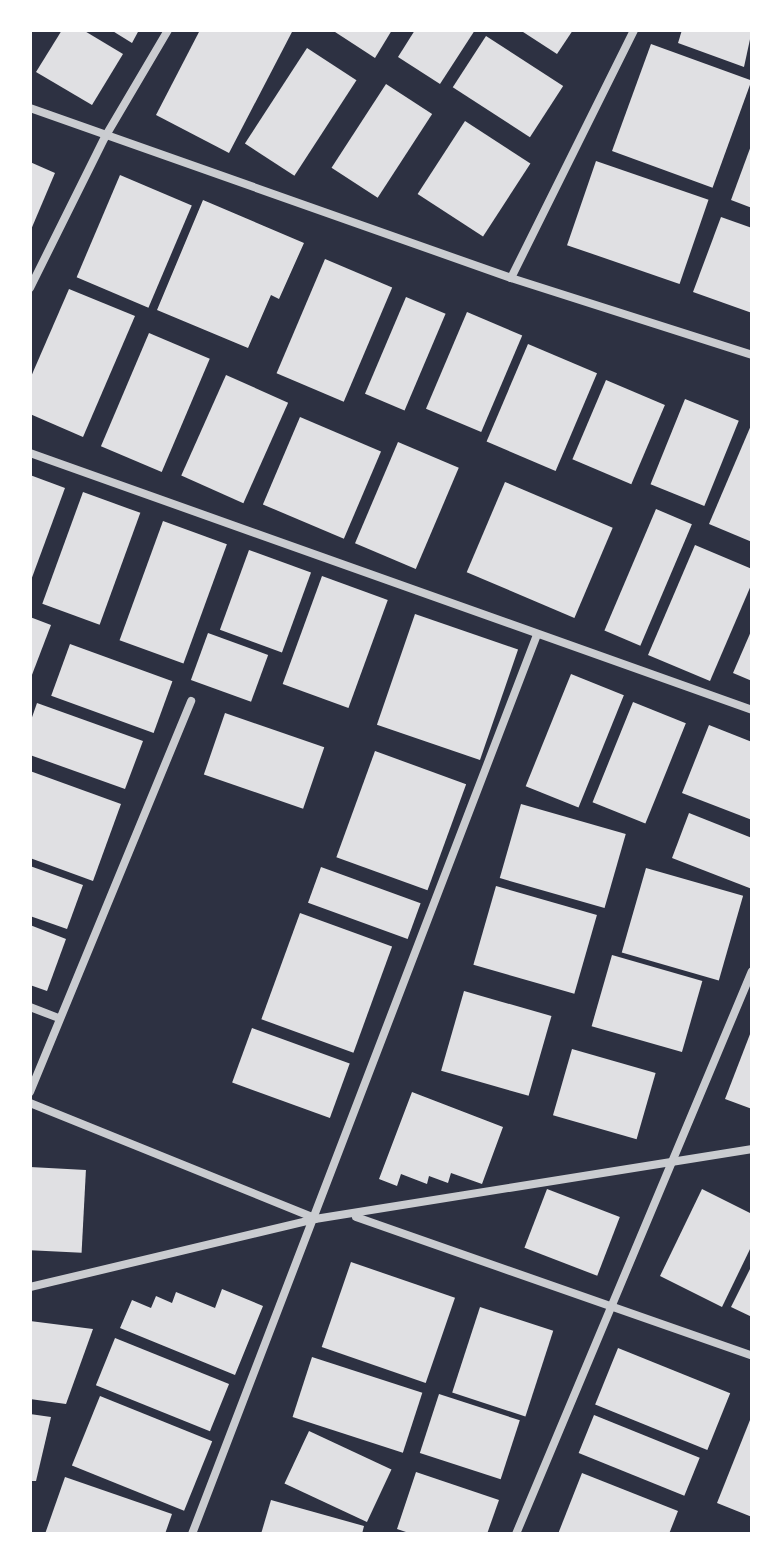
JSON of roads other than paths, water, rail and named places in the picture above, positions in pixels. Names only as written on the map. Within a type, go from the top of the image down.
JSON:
[{"type":"street","points":[[30,288],[105,137],[168,30]]},
{"type":"street","points":[[511,278],[634,30]]},
{"type":"street","points":[[30,108],[511,278],[752,355]]},
{"type":"street","points":[[30,453],[752,710]]},
{"type":"street","points":[[192,1534],[537,635]]},
{"type":"street","points":[[30,1092],[191,701]]},
{"type":"street","points":[[516,1534],[752,971]]},
{"type":"street","points":[[30,1007],[59,1018]]},
{"type":"street","points":[[30,1103],[315,1219]]},
{"type":"street","points":[[30,1287],[315,1219],[354,1216],[672,1166],[752,1149]]},
{"type":"street","points":[[354,1216],[752,1356]]}]
